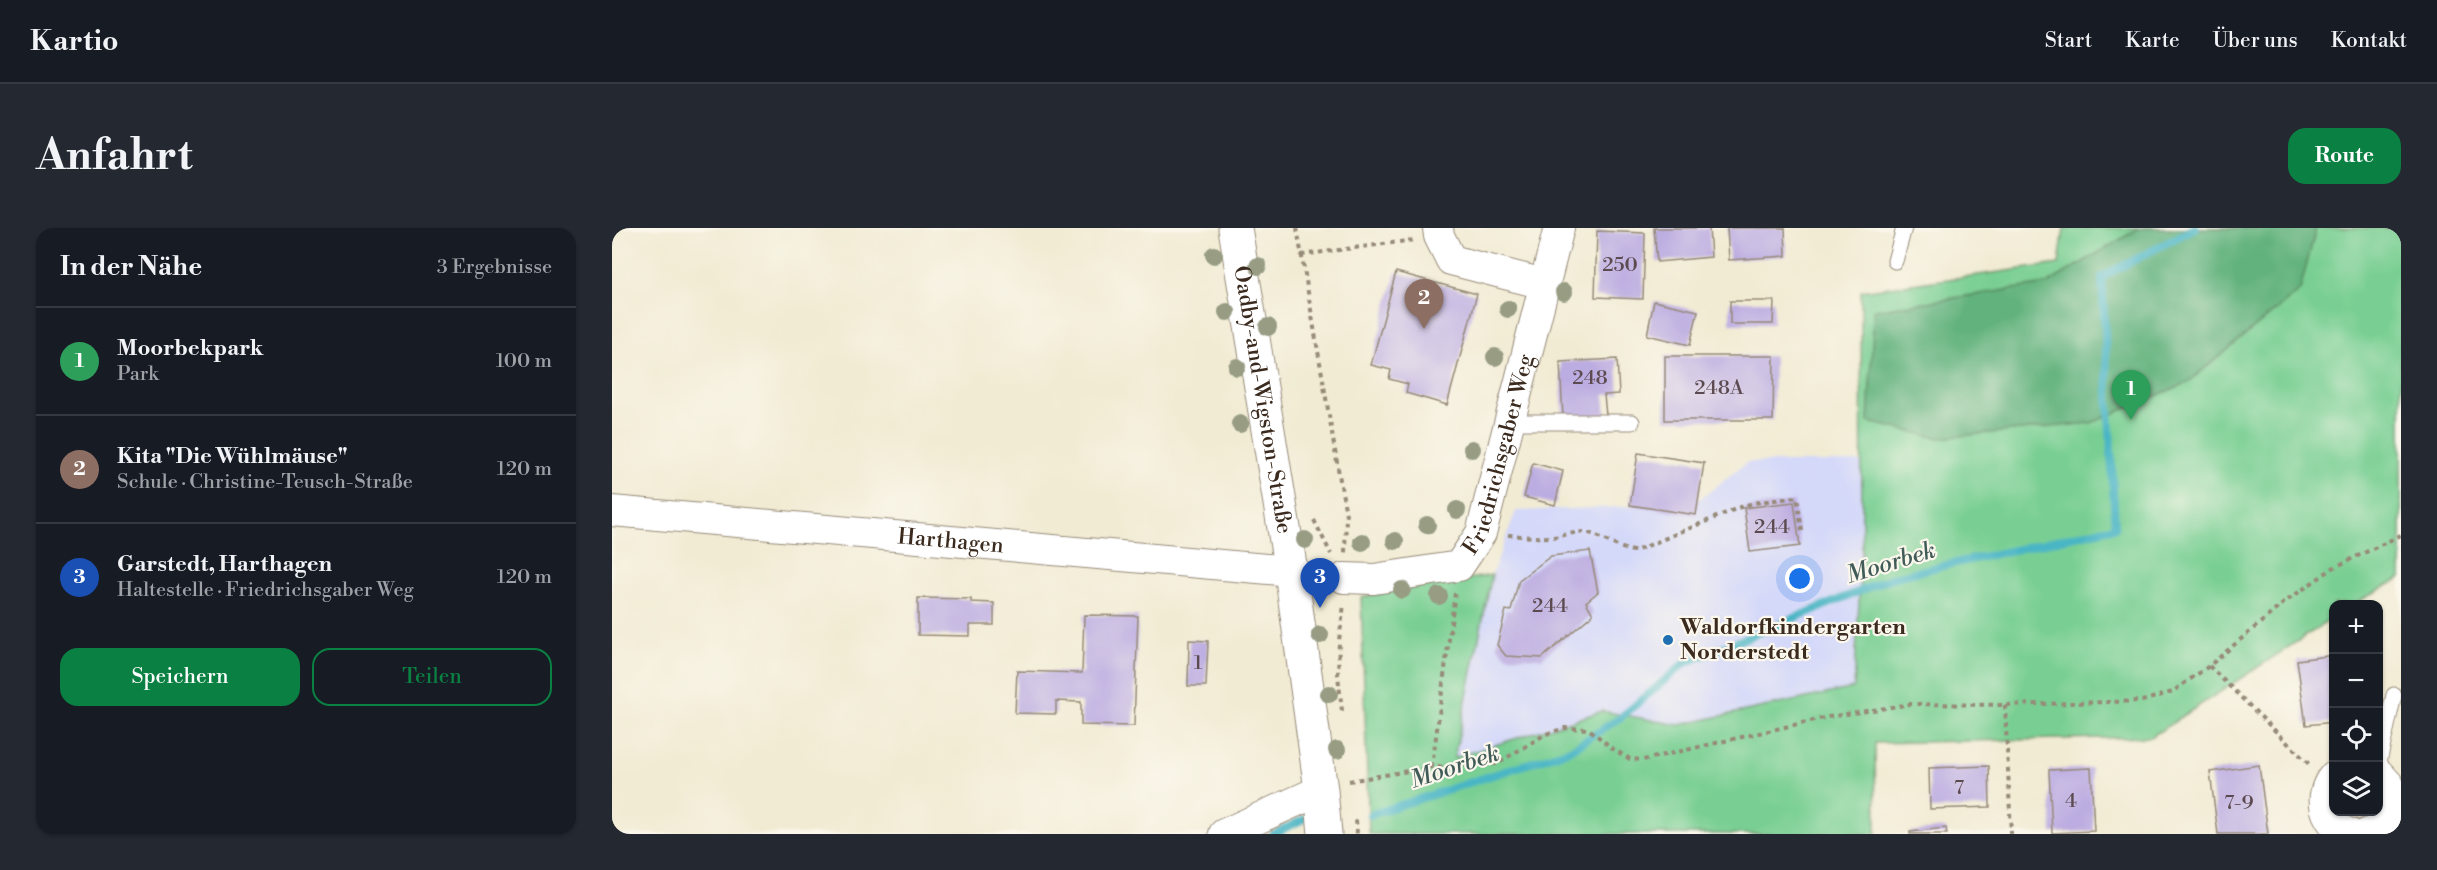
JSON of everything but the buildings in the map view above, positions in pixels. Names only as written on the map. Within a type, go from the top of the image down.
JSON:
[{"type":"main road","name":"Oadby-and-Wigston-Straße","points":[[1235,228],[1291,572]]},
{"type":"main road","points":[[1291,572],[1341,787],[1325,834]]},
{"type":"street","name":"Friedrichsgaber Weg","points":[[1344,578],[1374,579],[1459,566],[1481,533],[1560,228]]},
{"type":"street","points":[[1439,232],[1451,260],[1544,284]]},
{"type":"street","name":"Harthagen","points":[[612,511],[1291,572]]},
{"type":"street","points":[[2329,784],[2324,795],[2326,813],[2334,825],[2351,834]]},
{"type":"street","points":[[1224,834],[1341,787]]},
{"type":"street","points":[[2366,834],[2378,829],[2392,801]]},
{"type":"lane","points":[[1895,261],[1904,228]]},
{"type":"lane","points":[[1509,422],[1632,422]]},
{"type":"lane","points":[[2380,762],[2394,695]]},
{"type":"path","points":[[1297,228],[1346,515],[1338,675],[1344,722]]},
{"type":"path","points":[[1301,255],[1439,232]]},
{"type":"path","points":[[1481,533],[1550,538],[1582,532],[1592,534],[1609,544],[1635,551],[1738,507],[1797,497],[1802,531]]},
{"type":"path","points":[[1341,787],[1432,767],[1496,764],[1546,735],[1565,728],[1589,729],[1612,749],[1630,759],[1643,760],[1828,717],[1911,704],[2005,705],[2142,701],[2172,692],[2209,666],[2286,602],[2333,568],[2401,535]]},
{"type":"path","points":[[1432,767],[1459,566]]},
{"type":"path","points":[[2209,666],[2329,778]]},
{"type":"path","points":[[2005,705],[2011,834]]},
{"type":"path","points":[[1341,787],[1349,769]]},
{"type":"path","points":[[1355,813],[1357,834]]},
{"type":"shaded area","name":"Waldorfkindergarten Norderstedt","points":[[1747,462],[1862,462],[1862,550],[1854,688],[1679,725],[1602,711],[1453,758],[1492,574],[1516,511],[1694,504]]},
{"type":"green space","points":[[2064,228],[2401,228],[2401,578],[2361,600],[2329,600],[2329,621],[2151,737],[1875,743],[1876,834],[1369,834],[1361,597],[1492,575],[1454,758],[1602,711],[1679,725],[1854,688],[1862,550],[1861,291],[2059,264]]},
{"type":"green space","points":[[2139,228],[2316,228],[2300,290],[2187,383],[2091,423],[1939,438],[1868,422],[1874,310],[2047,284]]},
{"type":"waterway","name":"Moorbek","points":[[1370,815],[1570,750],[1620,718],[1685,663],[1894,577],[2115,527],[2102,277],[2195,228]]},
{"type":"waterway","name":"Moorbek","points":[[1273,834],[1304,819]]},
{"type":"place","name":"Kita \"Die Wühlmäuse\"","points":[[1424,329]]},
{"type":"place","name":"Moorbekpark","points":[[2131,420]]},
{"type":"place","name":"Garstedt, Harthagen","points":[[1320,608]]},
{"type":"place","name":"Waldorfkindergarten Norderstedt","points":[[1668,640]]}]
